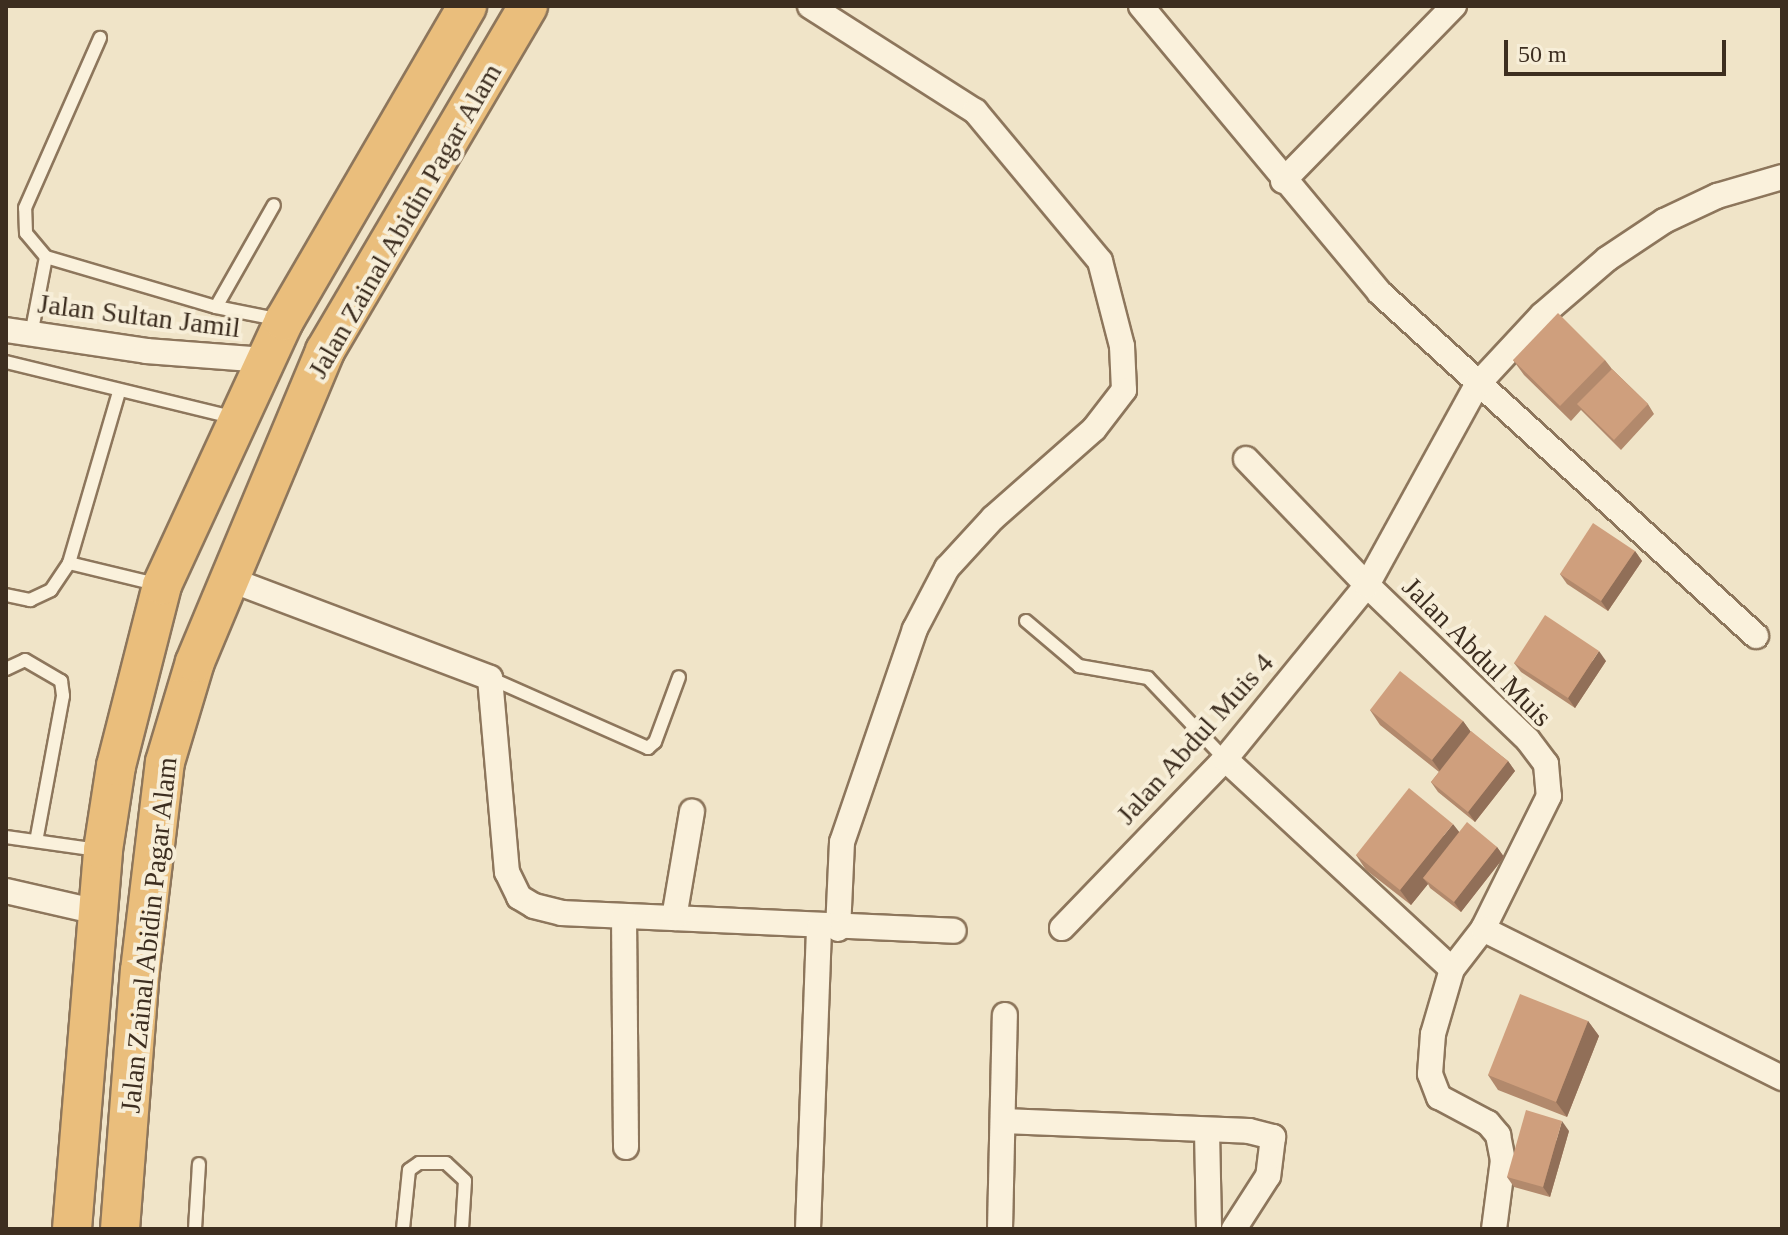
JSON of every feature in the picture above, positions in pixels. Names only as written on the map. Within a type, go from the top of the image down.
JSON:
[{"type":"highway","name":"Jalan Zainal Abidin Pagar Alam","points":[[72,1229],[103,850],[116,766],[162,585],[284,321],[467,6]]},
{"type":"highway","name":"Jalan Zainal Abidin Pagar Alam","points":[[120,1229],[140,971],[165,762],[226,578],[325,351],[528,6]]},
{"type":"street","points":[[808,1229],[828,928],[842,842],[915,629],[947,568],[993,518],[1094,429],[1124,390],[1122,346],[1100,261],[975,111],[810,6]]},
{"type":"street","points":[[1141,6],[1283,181],[1380,293],[1477,385],[1756,636]]},
{"type":"street","points":[[1283,181],[1454,6]]},
{"type":"street","name":"Jalan Abdul Muis","points":[[1452,969],[1483,929],[1549,796],[1546,764],[1528,740],[1367,585],[1477,385],[1542,315],[1607,259],[1690,208],[1782,177]]},
{"type":"street","name":"Jalan Sultan Jamil","points":[[6,330],[265,360]]},
{"type":"street","points":[[1246,459],[1367,585]]},
{"type":"street","points":[[226,578],[490,678],[492,744],[512,888],[526,902],[549,911],[828,928],[954,931]]},
{"type":"street","name":"Jalan Abdul Muis 4","points":[[1062,928],[1225,759],[1367,585]]},
{"type":"street","points":[[1225,759],[1452,969],[1433,1034],[1430,1074],[1439,1097],[1488,1123],[1498,1135],[1503,1160],[1494,1229]]},
{"type":"street","points":[[674,918],[692,812]]},
{"type":"street","points":[[6,891],[98,912]]},
{"type":"street","points":[[624,916],[626,1147]]},
{"type":"street","points":[[1483,929],[1782,1078]]},
{"type":"street","points":[[1000,1229],[1005,1015]]},
{"type":"street","points":[[1003,1121],[1261,1132],[1273,1137],[1268,1176],[1234,1229]]},
{"type":"street","points":[[1207,1131],[1209,1229]]},
{"type":"lane","points":[[100,38],[25,208],[26,233],[46,257],[216,307],[284,321]]},
{"type":"lane","points":[[216,307],[274,205]]},
{"type":"lane","points":[[31,335],[46,257]]},
{"type":"lane","points":[[6,362],[238,419]]},
{"type":"lane","points":[[6,595],[30,600],[51,590],[69,563],[119,392]]},
{"type":"lane","points":[[69,563],[162,585]]},
{"type":"lane","points":[[1026,621],[1079,666],[1148,678],[1225,759]]},
{"type":"lane","points":[[6,669],[25,660],[61,681],[63,696],[36,841]]},
{"type":"lane","points":[[490,678],[648,748],[655,742],[679,677]]},
{"type":"lane","points":[[6,837],[103,850]]},
{"type":"lane","points":[[403,1229],[409,1170],[419,1163],[446,1163],[457,1170],[465,1181],[462,1229]]},
{"type":"lane","points":[[195,1229],[199,1164]]},
{"type":"building","points":[[1558,313],[1605,360],[1560,406],[1513,360]]},
{"type":"building","points":[[1612,369],[1648,404],[1614,440],[1577,404]]},
{"type":"building","points":[[1593,523],[1635,551],[1601,601],[1560,574]]},
{"type":"building","points":[[1545,615],[1599,651],[1568,698],[1514,663]]},
{"type":"building","points":[[1400,671],[1463,721],[1432,760],[1370,710]]},
{"type":"building","points":[[1471,731],[1508,761],[1468,812],[1431,782]]},
{"type":"building","points":[[1409,788],[1453,824],[1400,890],[1356,855]]},
{"type":"building","points":[[1467,822],[1497,847],[1454,902],[1423,878]]},
{"type":"building","points":[[1520,994],[1588,1021],[1556,1102],[1488,1075]]},
{"type":"building","points":[[1526,1110],[1562,1121],[1543,1187],[1507,1177]]}]
